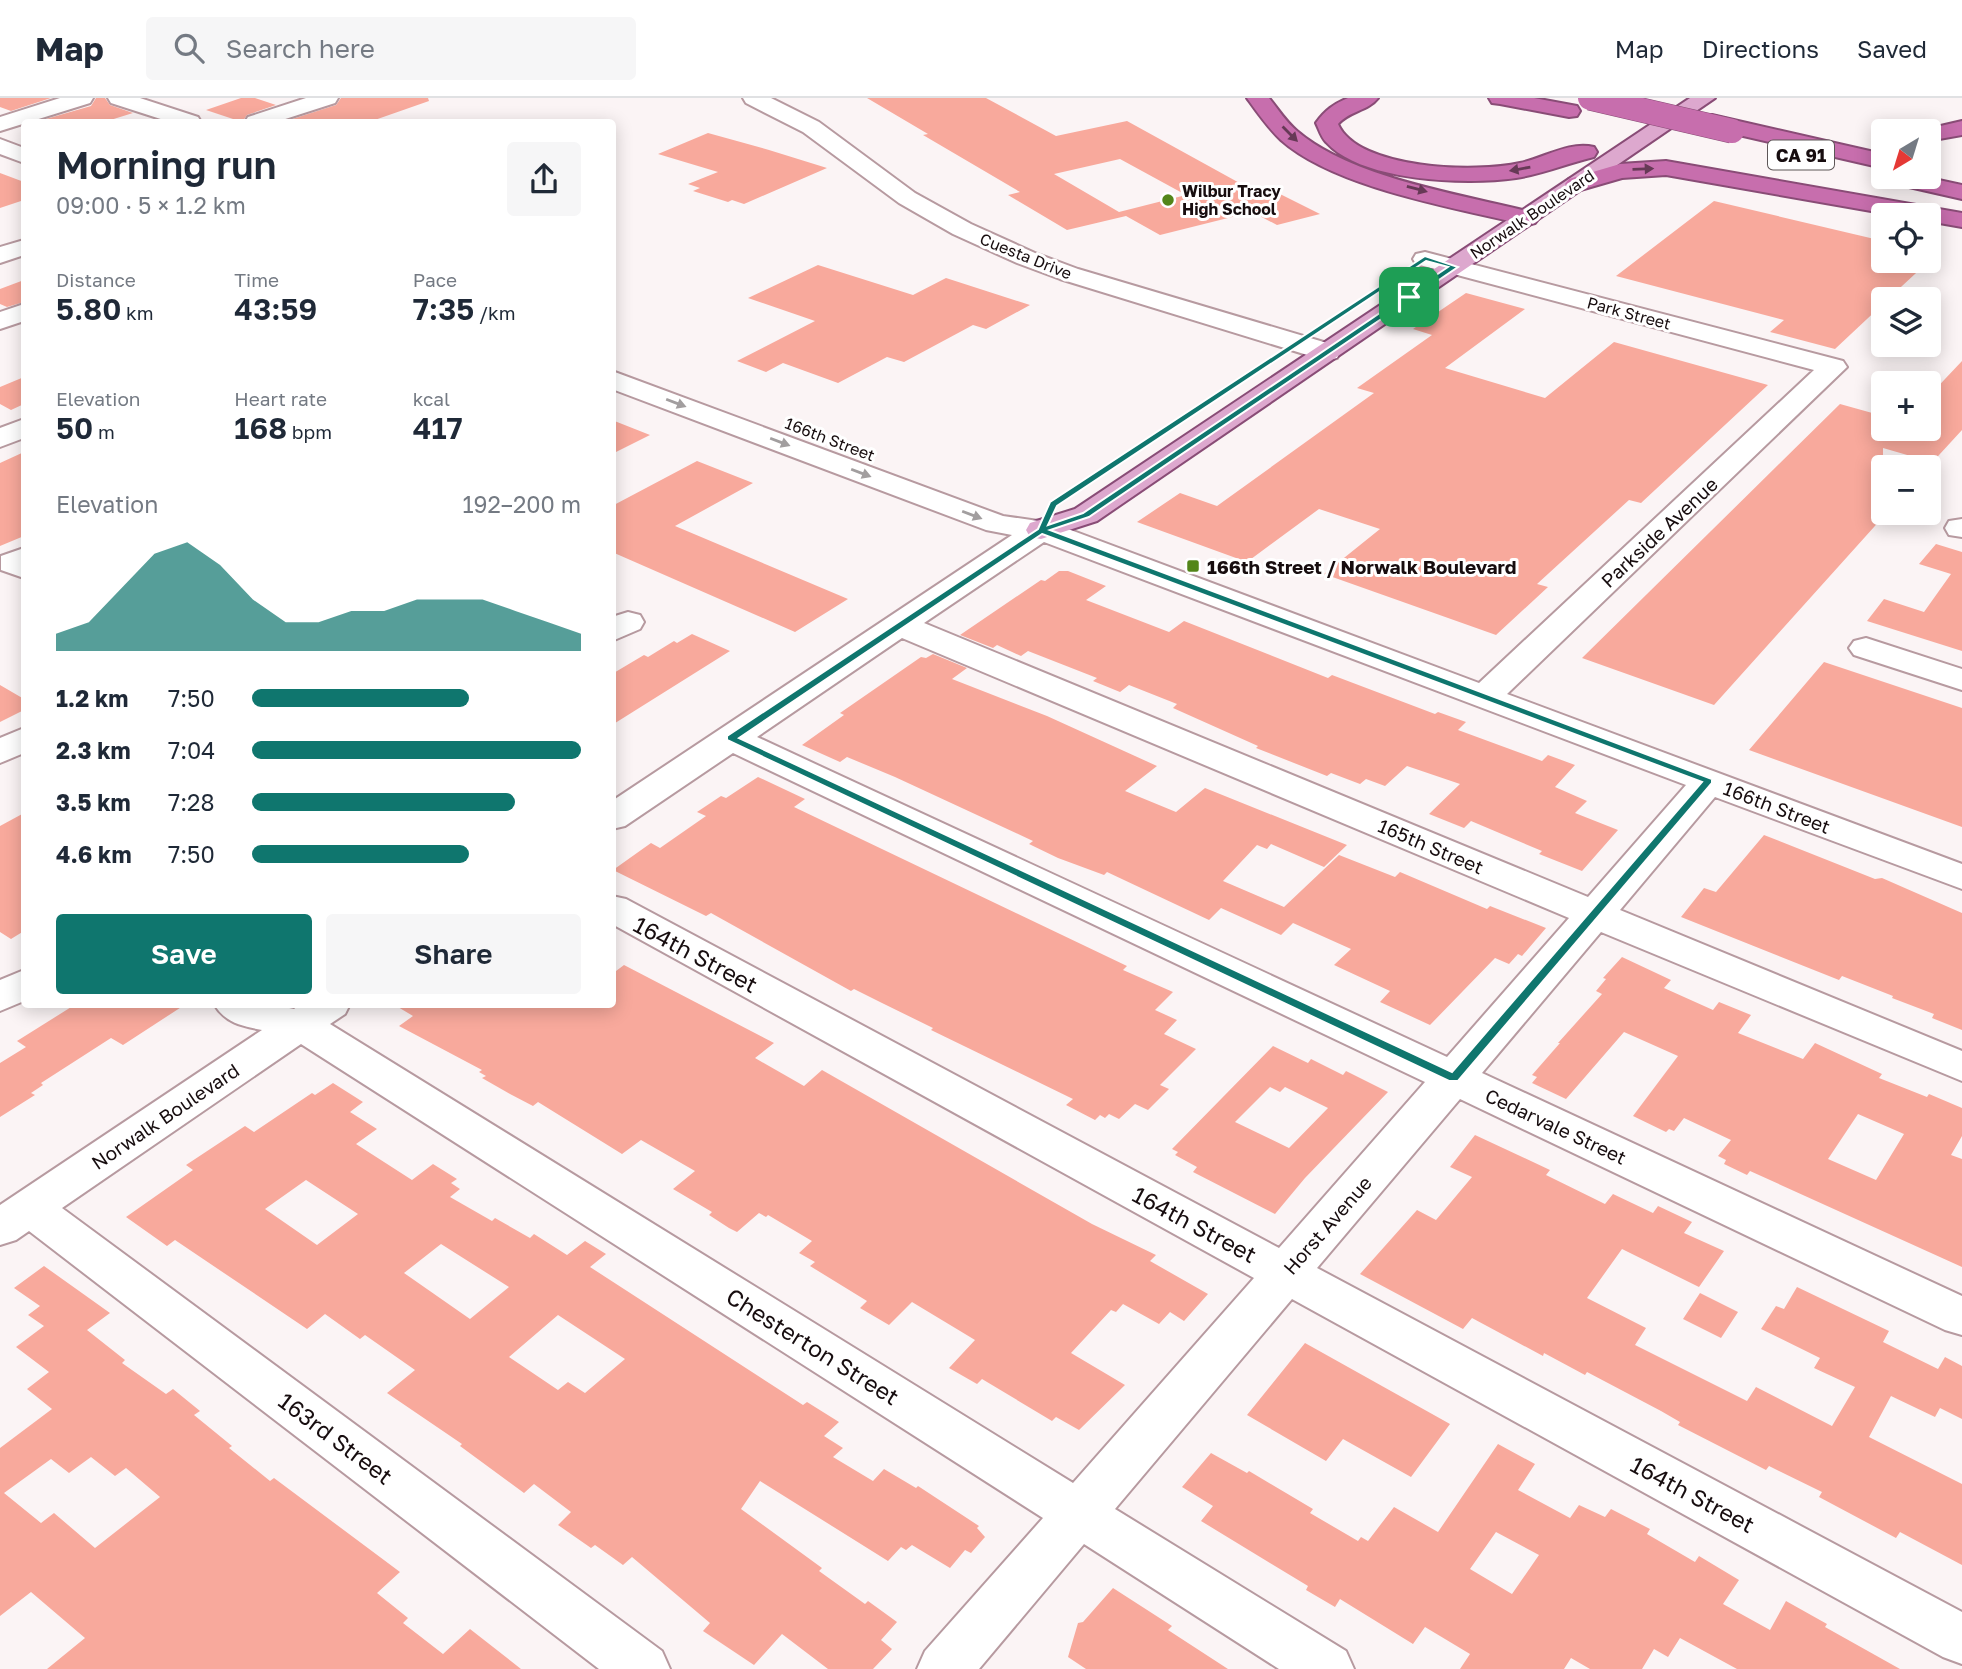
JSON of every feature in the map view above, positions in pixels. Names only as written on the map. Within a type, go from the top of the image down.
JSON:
[{"type":"highway","points":[[1258,98],[1290,137],[1329,161],[1358,172],[1498,210],[1526,200]]},
{"type":"highway","points":[[1367,98],[1338,110],[1327,123],[1334,138],[1355,152],[1380,162],[1444,174],[1480,174],[1518,170],[1586,152]]},
{"type":"highway","points":[[1500,98],[1577,102],[1721,126],[1842,130]]},
{"type":"highway","points":[[1678,98],[1721,126]]},
{"type":"highway","points":[[1622,99],[1721,126],[1871,160]]},
{"type":"highway","name":"CA 91","points":[[1721,126],[1871,150]]},
{"type":"highway","name":"CA 91","points":[[1721,126],[1871,171]]},
{"type":"highway","points":[[1941,132],[1962,128]]},
{"type":"highway","points":[[1941,166],[1962,170]]},
{"type":"highway","points":[[1577,184],[1620,171],[1665,168],[1962,220]]},
{"type":"highway","points":[[1941,176],[1962,181]]},
{"type":"highway","points":[[1941,187],[1962,192]]},
{"type":"main road","name":"Norwalk Boulevard","points":[[1041,530],[1086,515],[1454,267],[1526,200],[1586,152],[1667,98]]},
{"type":"main road","name":"Norwalk Boulevard","points":[[1526,200],[1577,184],[1704,98]]},
{"type":"main road","name":"Norwalk Boulevard","points":[[1041,530],[1053,504],[1498,210]]},
{"type":"street","points":[[36,119],[82,98]]},
{"type":"street","points":[[41,119],[108,98]]},
{"type":"street","points":[[119,98],[181,119]]},
{"type":"street","points":[[265,119],[327,98]]},
{"type":"street","name":"Cuesta Drive","points":[[754,98],[811,127],[907,198],[962,229],[1015,253],[1069,274],[1327,352]]},
{"type":"street","points":[[8,132],[21,152]]},
{"type":"street","points":[[0,256],[21,248]]},
{"type":"street","name":"Park Street","points":[[1425,258],[1833,368]]},
{"type":"street","points":[[0,321],[21,313]]},
{"type":"street","name":"166th Street","points":[[616,359],[1018,510],[1041,530]]},
{"type":"street","name":"Parkside Avenue","points":[[1485,697],[1833,368]]},
{"type":"street","name":"166th Street","points":[[616,381],[997,524],[1041,530],[1962,877]]},
{"type":"street","points":[[0,438],[21,429]]},
{"type":"street","name":"Norwalk Boulevard","points":[[616,815],[1041,530]]},
{"type":"street","points":[[21,558],[12,563],[21,568]]},
{"type":"street","name":"165th Street","points":[[900,625],[1962,1067]]},
{"type":"street","points":[[1866,648],[1962,680]]},
{"type":"street","name":"Cedarvale Street","points":[[731,738],[1962,1317]]},
{"type":"street","points":[[0,752],[21,741]]},
{"type":"street","points":[[0,778],[21,768]]},
{"type":"street","name":"Horst Avenue","points":[[945,1669],[1709,781]]},
{"type":"street","name":"164th Street","points":[[616,910],[1962,1640]]},
{"type":"street","points":[[0,998],[21,985]]},
{"type":"street","points":[[240,1008],[248,1014],[308,1011]]},
{"type":"street","name":"Norwalk Boulevard","points":[[15,1218],[308,1011]]},
{"type":"street","name":"Chesterton Street","points":[[308,1011],[1079,1513],[1326,1669]]},
{"type":"street","name":"163rd Street","points":[[15,1218],[642,1669]]},
{"type":"building","points":[[0,98],[51,98],[11,111],[0,107]]},
{"type":"building","points":[[96,98],[105,98],[110,105],[133,113],[114,119],[46,119],[91,106]]},
{"type":"building","points":[[241,98],[255,98],[276,105],[247,115],[244,119],[233,119],[206,110]]},
{"type":"building","points":[[341,98],[428,98],[429,101],[378,119],[292,119],[336,105]]},
{"type":"building","points":[[867,98],[986,98],[1056,136],[1127,121],[1254,191],[1268,188],[1320,214],[1277,225],[1252,212],[1160,235],[1126,216],[1067,230],[1008,195],[1020,192],[923,135],[928,134]],"holes":[[[1120,159],[1186,195],[1119,212],[1054,174]]]},
{"type":"building","points":[[708,133],[827,168],[744,204],[732,200],[728,202],[693,191],[700,188],[688,184],[718,172],[658,154]]},
{"type":"building","points":[[0,173],[21,181],[21,201],[0,208]]},
{"type":"building","points":[[1714,201],[1871,238],[1871,273],[1916,273],[1901,287],[1871,287],[1871,315],[1835,349],[1770,332],[1784,320],[1616,276]]},
{"type":"building","points":[[818,265],[913,295],[946,278],[1030,305],[986,329],[973,325],[904,362],[887,357],[838,383],[783,363],[766,372],[737,361],[815,321],[748,298]]},
{"type":"building","points":[[21,281],[21,303],[7,307],[0,304],[0,289]]},
{"type":"building","points":[[1466,293],[1525,309],[1445,368],[1545,398],[1614,342],[1768,385],[1641,503],[1629,500],[1537,584],[1548,587],[1496,635],[1324,574],[1380,529],[1319,509],[1247,562],[1137,522],[1180,493],[1217,506],[1374,393],[1357,388],[1432,335],[1413,329]]},
{"type":"building","points":[[1962,361],[1962,430],[1939,455],[1907,455],[1883,448],[1883,455],[1871,455],[1871,525],[1876,525],[1714,705],[1582,658],[1840,404],[1871,413],[1871,441],[1941,441],[1941,383]]},
{"type":"building","points":[[21,378],[21,405],[11,410],[0,404],[0,387]]},
{"type":"building","points":[[616,422],[650,435],[616,452]]},
{"type":"building","points":[[21,453],[21,537],[0,546],[0,463]]},
{"type":"building","points":[[697,461],[753,483],[675,526],[848,599],[795,632],[616,554],[616,504]]},
{"type":"building","points":[[1936,544],[1962,552],[1962,651],[1867,621],[1884,599],[1924,612],[1951,574],[1919,564]]},
{"type":"building","points":[[1059,571],[1068,571],[1106,586],[1086,600],[1169,632],[1184,621],[1328,678],[1332,675],[1435,714],[1438,712],[1466,722],[1458,730],[1542,761],[1548,755],[1575,765],[1555,787],[1587,801],[1575,813],[1618,830],[1582,871],[1539,854],[1542,851],[1471,821],[1464,828],[1429,814],[1460,784],[1407,766],[1385,786],[1366,779],[1360,784],[1331,773],[1327,776],[1256,748],[1258,746],[1173,708],[1177,704],[1129,685],[1120,692],[1093,681],[1097,678],[1028,651],[1021,656],[997,645],[993,648],[960,635],[1041,580],[1045,581]]},
{"type":"building","points":[[692,634],[730,651],[616,722],[616,672],[644,655],[648,657],[674,641],[677,643]]},
{"type":"building","points":[[933,654],[967,668],[952,679],[1047,716],[1157,766],[1125,791],[1176,812],[1205,788],[1347,845],[1324,867],[1271,844],[1267,849],[1257,845],[1223,881],[1284,907],[1339,855],[1395,877],[1400,872],[1487,909],[1490,906],[1546,928],[1522,956],[1518,954],[1509,964],[1495,958],[1430,1025],[1380,1002],[1390,991],[1334,965],[1351,949],[1293,923],[1281,935],[1221,908],[1209,920],[1107,872],[1104,875],[1058,858],[1029,844],[1033,841],[895,777],[847,757],[840,762],[802,745],[844,715],[840,713],[921,657],[926,658]]},
{"type":"building","points":[[1824,662],[1962,708],[1962,827],[1749,750]]},
{"type":"building","points":[[0,685],[21,697],[21,712],[0,722]]},
{"type":"building","points":[[758,777],[805,799],[794,807],[1127,966],[1123,970],[1173,992],[1155,1010],[1177,1020],[1164,1034],[1196,1049],[1160,1085],[1169,1089],[1148,1110],[1135,1104],[1119,1119],[1109,1114],[1105,1118],[1100,1115],[1095,1120],[1066,1105],[1073,1099],[854,989],[851,991],[711,913],[706,916],[616,871],[616,868],[651,843],[660,848],[706,816],[697,812],[721,796],[726,798]]},
{"type":"building","points":[[21,815],[21,933],[11,939],[0,932],[0,826]]},
{"type":"building","points":[[1764,835],[1875,879],[1882,878],[1962,913],[1962,1030],[1932,1018],[1934,1014],[1892,998],[1893,996],[1842,976],[1839,980],[1681,917],[1704,888],[1716,892]]},
{"type":"building","points":[[1622,957],[1671,980],[1664,988],[1713,1010],[1719,1002],[1751,1015],[1738,1033],[1803,1059],[1815,1043],[1882,1074],[1879,1078],[1962,1108],[1962,1136],[1951,1155],[1962,1159],[1962,1267],[1750,1171],[1747,1175],[1724,1164],[1726,1160],[1718,1156],[1731,1140],[1684,1118],[1674,1131],[1669,1129],[1666,1132],[1633,1116],[1678,1056],[1624,1032],[1566,1099],[1532,1083],[1537,1077],[1532,1075],[1602,994],[1596,991],[1606,979],[1603,978]],"holes":[[[1858,1114],[1904,1134],[1876,1180],[1828,1159]]]},
{"type":"building","points":[[624,965],[774,1043],[755,1058],[804,1086],[822,1070],[1092,1224],[1156,1255],[1150,1261],[1208,1294],[1184,1321],[1170,1312],[1159,1324],[1123,1304],[1116,1312],[1111,1310],[1071,1353],[1125,1385],[1079,1430],[1056,1417],[1052,1421],[982,1379],[977,1384],[949,1368],[975,1340],[912,1302],[889,1325],[860,1308],[867,1301],[810,1266],[815,1262],[799,1253],[812,1241],[768,1215],[766,1217],[759,1213],[737,1232],[709,1215],[712,1212],[673,1189],[695,1171],[641,1140],[622,1154],[538,1102],[533,1106],[482,1078],[486,1076],[479,1072],[482,1070],[399,1026],[413,1016],[400,1008],[616,1008],[616,971]]},
{"type":"building","points":[[70,1008],[180,1008],[123,1045],[111,1038],[41,1083],[43,1085],[31,1093],[35,1095],[0,1117],[0,1063],[26,1047],[17,1041]]},
{"type":"building","points":[[1273,1046],[1308,1063],[1311,1059],[1343,1075],[1346,1071],[1388,1092],[1305,1178],[1275,1214],[1193,1172],[1197,1167],[1175,1155],[1178,1152],[1172,1149]],"holes":[[[1270,1087],[1280,1092],[1285,1087],[1328,1108],[1289,1148],[1235,1122]]]},
{"type":"building","points":[[333,1083],[363,1102],[350,1112],[377,1129],[356,1144],[412,1180],[433,1164],[457,1179],[451,1183],[460,1189],[450,1197],[492,1221],[495,1218],[530,1238],[534,1234],[567,1255],[585,1241],[606,1254],[590,1267],[803,1405],[807,1402],[839,1422],[824,1436],[843,1448],[833,1457],[873,1481],[884,1469],[916,1488],[918,1486],[979,1526],[977,1528],[985,1537],[971,1553],[965,1550],[950,1568],[912,1545],[906,1550],[901,1547],[888,1561],[760,1481],[741,1509],[822,1568],[819,1571],[865,1604],[868,1601],[897,1622],[881,1640],[892,1649],[873,1669],[828,1669],[782,1634],[754,1665],[703,1631],[710,1623],[632,1557],[623,1565],[595,1545],[591,1548],[558,1525],[571,1512],[534,1484],[524,1493],[460,1446],[462,1444],[387,1393],[415,1370],[365,1335],[360,1339],[325,1314],[307,1329],[175,1240],[167,1246],[126,1217],[193,1170],[186,1165],[245,1126],[254,1132],[312,1093],[315,1095]],"holes":[[[306,1180],[358,1214],[317,1245],[265,1209]],[[441,1244],[509,1287],[470,1319],[404,1273]],[[558,1315],[625,1359],[585,1393],[568,1382],[558,1390],[509,1357]]]},
{"type":"building","points":[[1475,1135],[1550,1170],[1546,1175],[1605,1204],[1613,1194],[1653,1213],[1658,1206],[1692,1222],[1684,1233],[1724,1251],[1699,1287],[1622,1249],[1587,1298],[1646,1328],[1635,1345],[1747,1401],[1756,1387],[1832,1426],[1855,1387],[1814,1368],[1820,1358],[1761,1329],[1776,1306],[1784,1309],[1797,1287],[1889,1331],[1883,1342],[1938,1369],[1945,1357],[1962,1366],[1962,1419],[1940,1408],[1935,1417],[1891,1396],[1869,1437],[1962,1484],[1962,1565],[1900,1532],[1896,1538],[1819,1497],[1822,1492],[1769,1466],[1766,1470],[1678,1425],[1680,1422],[1587,1372],[1585,1375],[1544,1353],[1543,1356],[1472,1318],[1463,1329],[1360,1274],[1417,1210],[1436,1220],[1472,1177],[1450,1167]]},
{"type":"building","points":[[44,1266],[110,1313],[87,1330],[125,1360],[122,1363],[166,1394],[173,1389],[200,1411],[194,1415],[232,1446],[229,1448],[270,1481],[274,1478],[400,1572],[377,1593],[408,1618],[403,1623],[443,1654],[470,1629],[521,1669],[47,1669],[85,1638],[31,1592],[0,1616],[0,1448],[52,1409],[27,1389],[49,1372],[16,1347],[44,1326],[28,1315],[40,1306],[14,1288]],"holes":[[[91,1457],[115,1476],[126,1468],[160,1497],[95,1548],[54,1513],[41,1523],[4,1493],[51,1459],[69,1473]]]},
{"type":"building","points":[[1700,1293],[1738,1312],[1721,1338],[1683,1319]]},
{"type":"building","points":[[1305,1343],[1450,1424],[1411,1477],[1343,1439],[1326,1461],[1247,1415]]},
{"type":"building","points":[[1498,1444],[1535,1464],[1518,1490],[1570,1518],[1579,1505],[1605,1517],[1611,1509],[1650,1529],[1647,1534],[1695,1562],[1699,1556],[1739,1580],[1723,1604],[1770,1630],[1786,1601],[1827,1624],[1825,1627],[1900,1669],[1737,1669],[1680,1638],[1668,1657],[1654,1649],[1642,1669],[1590,1669],[1571,1658],[1564,1669],[1460,1669],[1470,1654],[1425,1627],[1413,1644],[1340,1599],[1335,1607],[1306,1590],[1308,1586],[1201,1521],[1213,1506],[1182,1487],[1211,1453],[1247,1473],[1249,1471],[1313,1509],[1310,1513],[1358,1541],[1361,1537],[1368,1541],[1394,1507],[1438,1532]],"holes":[[[1496,1532],[1539,1555],[1512,1594],[1470,1569]]]},
{"type":"building","points":[[1113,1588],[1172,1626],[1168,1630],[1228,1669],[1086,1669],[1068,1657],[1078,1623],[1083,1622]]},
{"type":"place","name":"Wilbur Tracy High School","points":[[1168,200]]},
{"type":"place","name":"166th Street / Norwalk Boulevard","points":[[1193,566]]},
{"type":"route","points":[[1409,297],[1086,515],[1041,530],[731,738],[1454,1078],[1709,781],[1041,530],[1053,504],[1425,258],[1454,267],[1409,297]]}]
